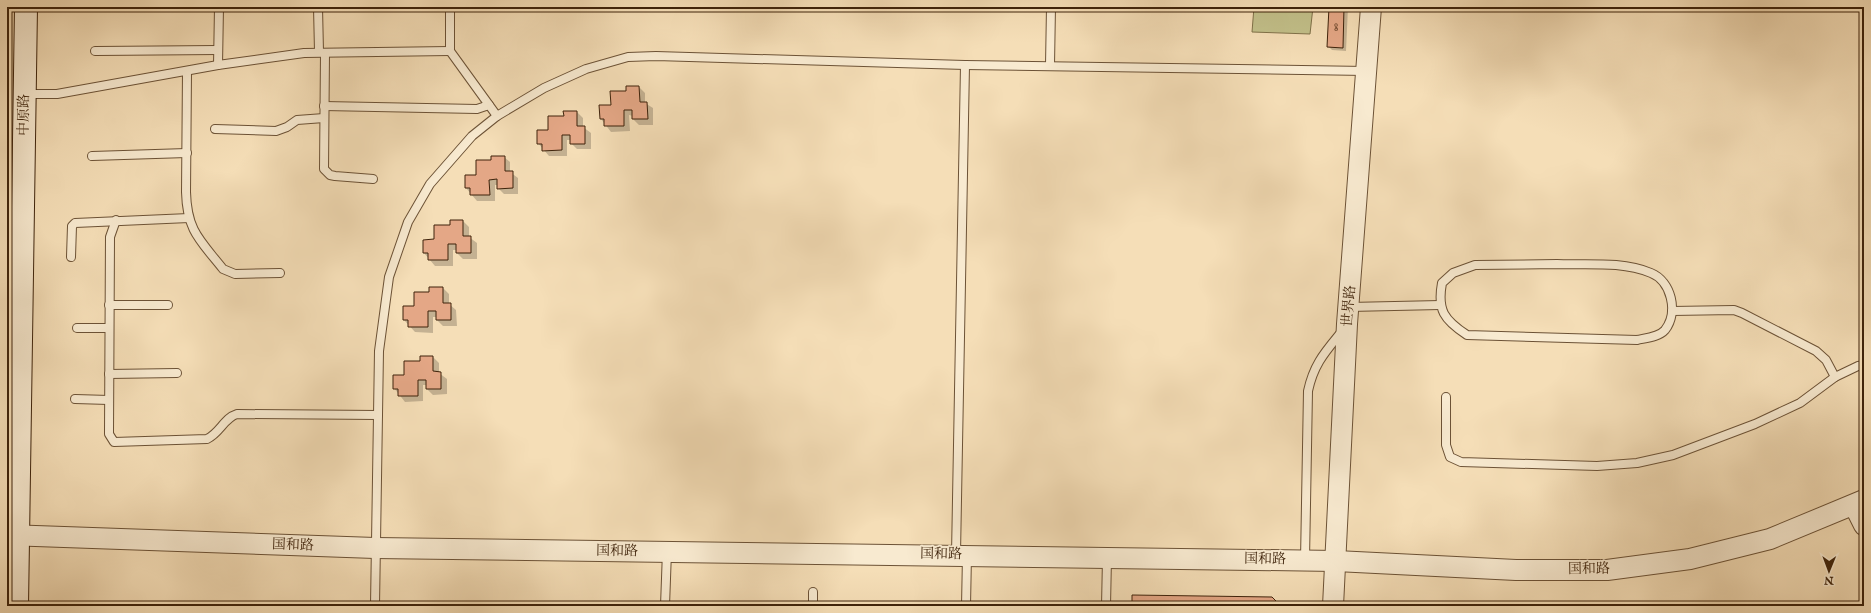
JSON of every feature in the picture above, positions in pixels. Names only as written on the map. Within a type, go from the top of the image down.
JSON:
[{"type":"main road","name":"中原路","points":[[17,606],[13,536],[26,7]]},
{"type":"street","name":"世界路","points":[[1333,606],[1348,316],[1371,7]]},
{"type":"street","name":"国和路","points":[[13,536],[375,548],[1305,560],[1516,570],[1606,570],[1690,559],[1770,539],[1859,502]]},
{"type":"street","points":[[1859,502],[1864,525]]},
{"type":"lane","points":[[218,65],[219,7]]},
{"type":"lane","points":[[318,7],[322,53],[324,106],[323,166],[326,172],[335,176],[373,179]]},
{"type":"lane","points":[[450,7],[450,51],[497,116]]},
{"type":"lane","points":[[1050,65],[1051,7]]},
{"type":"lane","points":[[95,51],[218,50]]},
{"type":"lane","points":[[24,94],[57,94],[218,65],[304,53],[450,51]]},
{"type":"lane","points":[[375,606],[379,351],[389,277],[408,222],[430,184],[472,136],[497,116],[544,88],[586,69],[628,57],[656,56],[966,64],[1366,71]]},
{"type":"lane","points":[[966,64],[962,555],[966,606]]},
{"type":"lane","points":[[187,71],[186,206],[195,234],[223,270],[229,273],[280,273]]},
{"type":"lane","points":[[324,106],[477,109],[489,105]]},
{"type":"lane","points":[[215,130],[276,131],[287,127],[297,120],[324,118]]},
{"type":"lane","points":[[92,156],[186,153]]},
{"type":"lane","points":[[71,258],[72,226],[75,223],[116,220],[189,218]]},
{"type":"lane","points":[[116,220],[110,237],[109,305],[109,434],[114,442],[207,439],[213,437],[228,419],[237,414],[378,415]]},
{"type":"lane","points":[[1475,265],[1631,266],[1652,273],[1664,282],[1672,300],[1672,318],[1665,331],[1651,338],[1637,340],[1467,334],[1456,328],[1446,318],[1440,305],[1442,283],[1453,273],[1475,265]]},
{"type":"lane","points":[[109,305],[168,305]]},
{"type":"lane","points":[[1305,560],[1308,391],[1312,374],[1319,360],[1348,316],[1440,305]]},
{"type":"lane","points":[[1672,311],[1734,310],[1742,313],[1816,351],[1826,360],[1835,378]]},
{"type":"lane","points":[[77,328],[109,328]]},
{"type":"lane","points":[[1446,397],[1446,445],[1450,457],[1461,462],[1597,466],[1637,463],[1688,450],[1755,424],[1800,404],[1835,378],[1858,366],[1864,365]]},
{"type":"lane","points":[[109,374],[177,373]]},
{"type":"lane","points":[[75,399],[109,400]]},
{"type":"lane","points":[[665,606],[666,551]]},
{"type":"lane","points":[[1106,606],[1107,557]]},
{"type":"lane","points":[[813,592],[813,606]]},
{"type":"shaded area","points":[[1254,7],[1313,7],[1310,34],[1252,32]]},
{"type":"building","points":[[1329,7],[1344,7],[1343,48],[1327,47]]},
{"type":"building","points":[[626,86],[639,86],[640,102],[647,102],[648,119],[632,119],[632,110],[624,110],[624,126],[604,126],[604,119],[600,119],[599,105],[611,105],[610,91],[626,91]]},
{"type":"building","points":[[563,111],[577,111],[577,126],[585,126],[585,144],[570,144],[570,135],[562,135],[562,150],[542,151],[542,144],[537,144],[537,130],[548,130],[548,116],[564,116]]},
{"type":"building","points":[[491,156],[505,156],[505,171],[513,171],[513,188],[497,189],[497,179],[489,180],[490,195],[470,195],[470,188],[465,188],[465,175],[476,175],[476,160],[491,160]]},
{"type":"building","points":[[450,220],[463,220],[463,236],[471,236],[471,253],[456,253],[456,244],[448,244],[448,260],[428,260],[428,253],[423,253],[423,240],[434,239],[434,225],[450,225]]},
{"type":"building","points":[[429,287],[443,287],[443,303],[451,303],[451,320],[436,320],[436,311],[428,311],[428,327],[408,327],[408,320],[403,320],[403,306],[414,306],[414,292],[429,292]]},
{"type":"building","points":[[420,356],[433,356],[433,371],[441,372],[441,389],[426,389],[426,380],[418,380],[418,396],[398,396],[398,389],[393,389],[393,375],[404,375],[404,361],[420,361]]},
{"type":"building","points":[[1132,595],[1272,597],[1281,606],[1132,606]]}]
